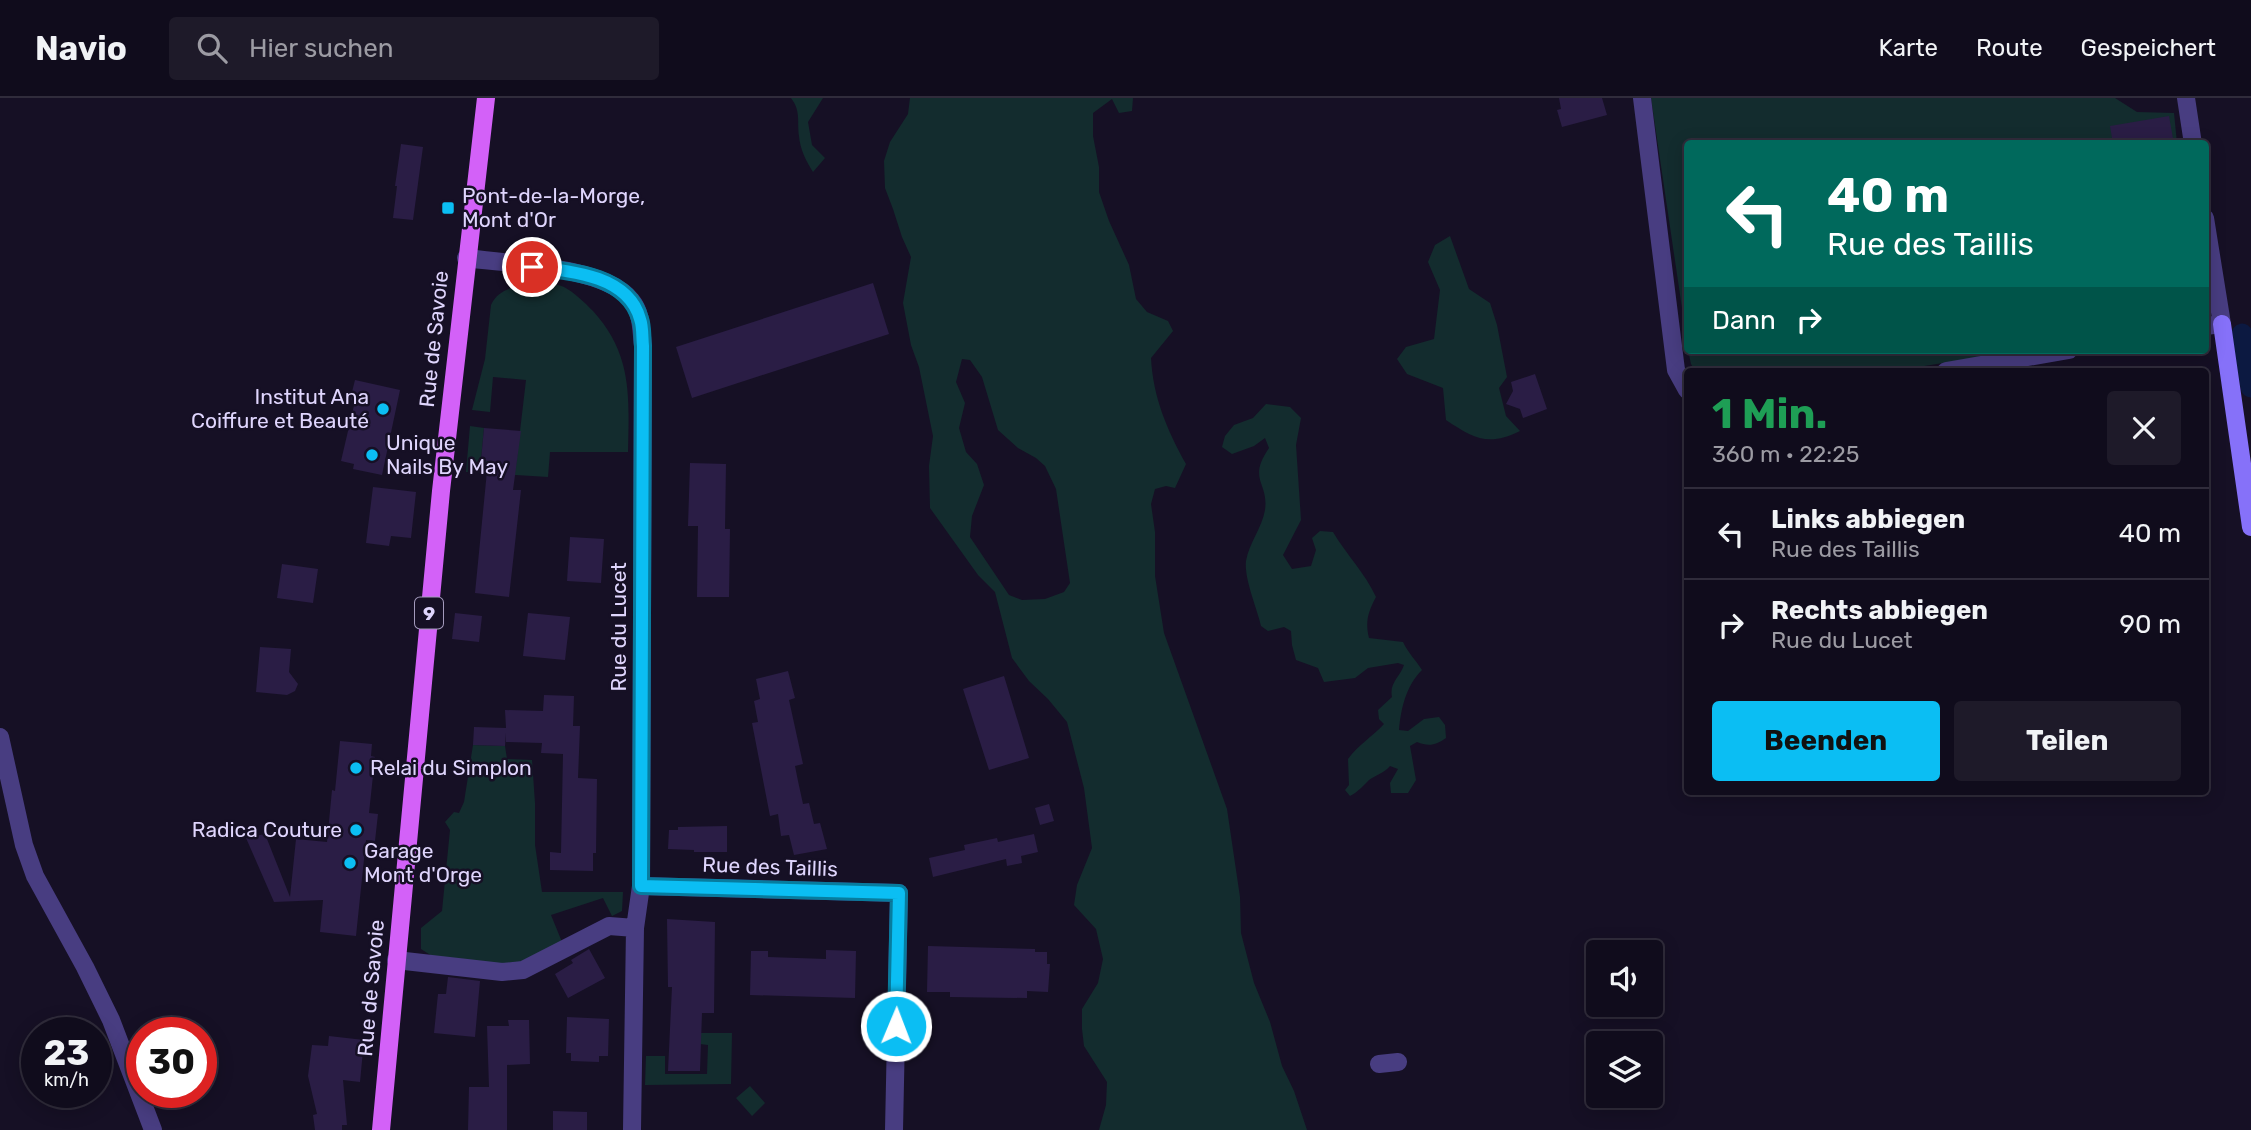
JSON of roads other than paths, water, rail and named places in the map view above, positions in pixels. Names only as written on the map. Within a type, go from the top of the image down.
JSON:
[{"type":"main road","name":"Rue de Savoie","points":[[381,1130],[440,491],[486,98]]},
{"type":"street","points":[[1642,98],[1676,370],[1684,385]]},
{"type":"street","points":[[2186,98],[2192,140]]},
{"type":"street","name":"Rue du Lucet","points":[[466,258],[590,276],[620,289],[632,301],[641,320],[641,886],[635,928],[632,1130]]},
{"type":"street","points":[[2209,272],[2213,325],[2251,527]]},
{"type":"street","points":[[1963,368],[2045,354]]},
{"type":"street","points":[[0,737],[24,845],[35,876],[111,1020],[153,1130]]},
{"type":"street","name":"Rue des Taillis","points":[[641,886],[899,893],[894,1130]]},
{"type":"street","points":[[396,960],[502,972],[523,970],[609,926],[635,928]]},
{"type":"street","points":[[1379,1064],[1398,1062]]},
{"type":"waterway","points":[[2242,334],[2251,387]]},
{"type":"place","name":"Pont-de-la-Morge, Mont d'Or","points":[[448,208]]},
{"type":"place","name":"Institut Ana Coiffure et Beauté","points":[[383,409]]},
{"type":"place","name":"Unique Nails By May","points":[[372,455]]},
{"type":"place","name":"Relai du Simplon","points":[[356,768]]},
{"type":"place","name":"Radica Couture","points":[[356,830]]},
{"type":"place","name":"Garage Mont d'Orge","points":[[350,863]]}]
